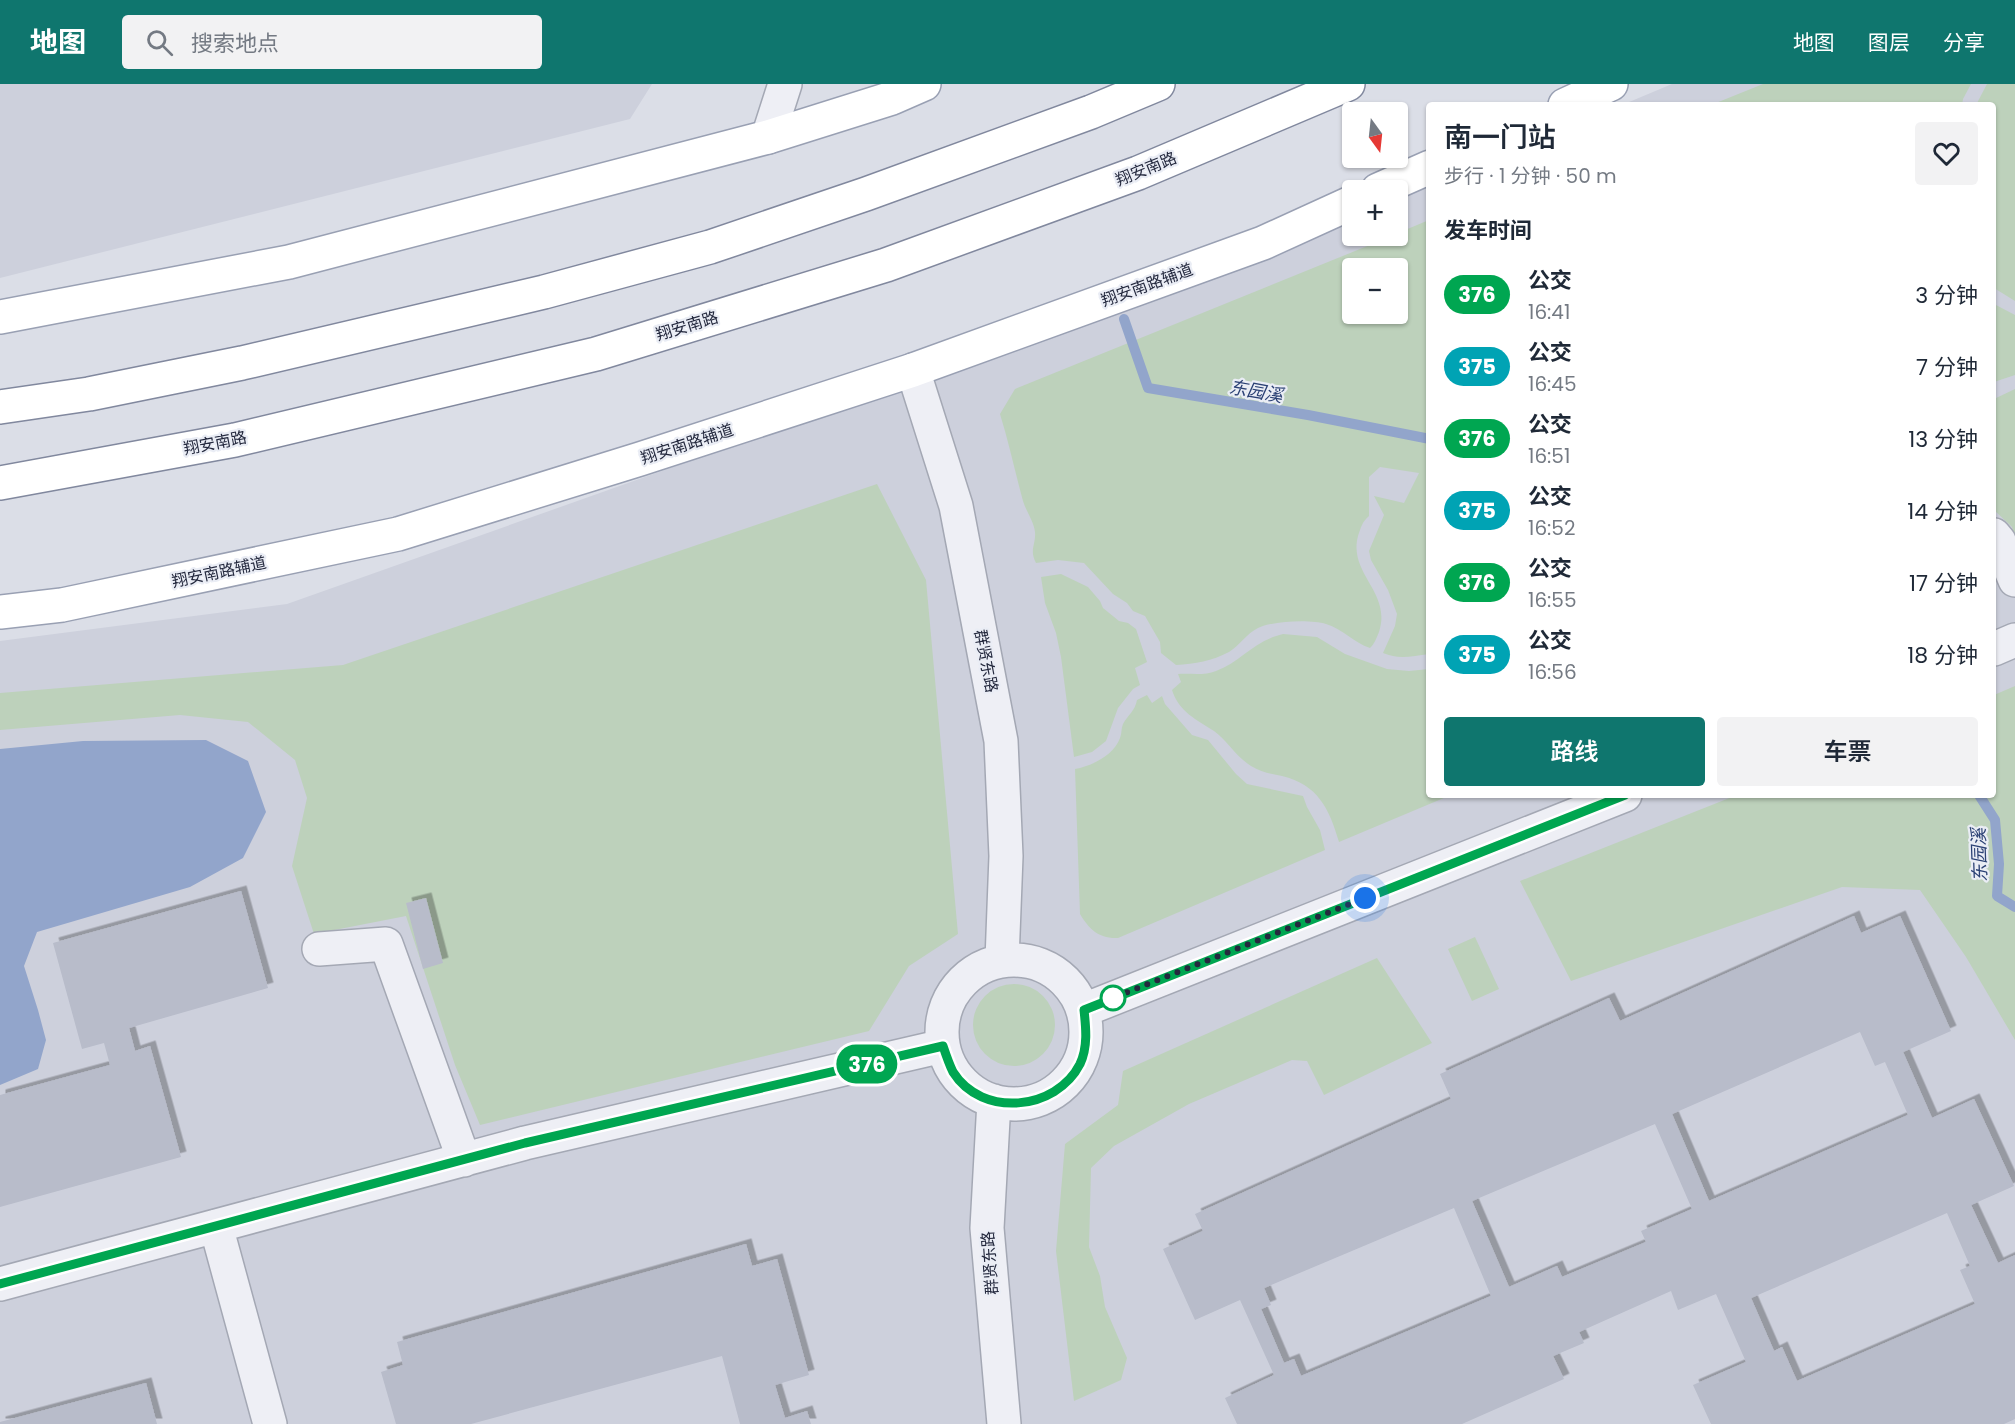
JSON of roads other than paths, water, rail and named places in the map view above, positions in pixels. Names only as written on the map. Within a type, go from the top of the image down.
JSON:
[{"type":"main road","points":[[0,316],[289,262],[768,136],[885,91],[924,84]]},
{"type":"main road","points":[[0,406],[89,394],[242,363],[544,292],[710,247],[889,186],[1091,112],[1158,84]]},
{"type":"main road","name":"翔安南路","points":[[0,483],[235,440],[596,354],[886,265],[1138,173],[1348,84]]},
{"type":"main road","points":[[1572,102],[1611,84]]},
{"type":"main road","points":[[1401,180],[1426,169]]},
{"type":"main road","name":"翔安南路辅道","points":[[0,612],[62,604],[398,534],[640,459],[913,370],[1263,243],[1342,207]]},
{"type":"street","points":[[768,136],[785,84]]},
{"type":"street","name":"群贤东路","points":[[913,370],[956,506],[1001,741],[1006,856],[1002,960]]},
{"type":"street","points":[[1996,537],[2015,580]]},
{"type":"street","points":[[1996,648],[2015,640]]},
{"type":"street","points":[[1084,1010],[1617,798]]},
{"type":"street","points":[[319,949],[386,944],[464,1160]]},
{"type":"street","points":[[1002,960],[1027,960],[1051,969],[1070,985],[1084,1010],[1087,1035],[1080,1064],[1065,1084],[1043,1098],[1019,1104],[994,1101],[971,1090],[954,1072],[943,1046],[944,1016],[951,996],[967,977],[1002,960]]},
{"type":"street","points":[[0,1284],[525,1143],[943,1046]]},
{"type":"street","name":"群贤东路","points":[[994,1101],[987,1228],[1004,1424]]},
{"type":"street","points":[[216,1226],[270,1424]]},
{"type":"water","points":[[206,740],[248,761],[266,812],[243,858],[190,887],[37,932],[24,966],[46,1040],[38,1069],[0,1085],[0,749],[83,741]]},
{"type":"waterway","name":"东园溪","points":[[1124,319],[1148,388],[1308,415],[1426,438]]},
{"type":"waterway","name":"东园溪","points":[[1981,798],[1995,820],[1999,864],[1997,896],[2015,907]]}]
